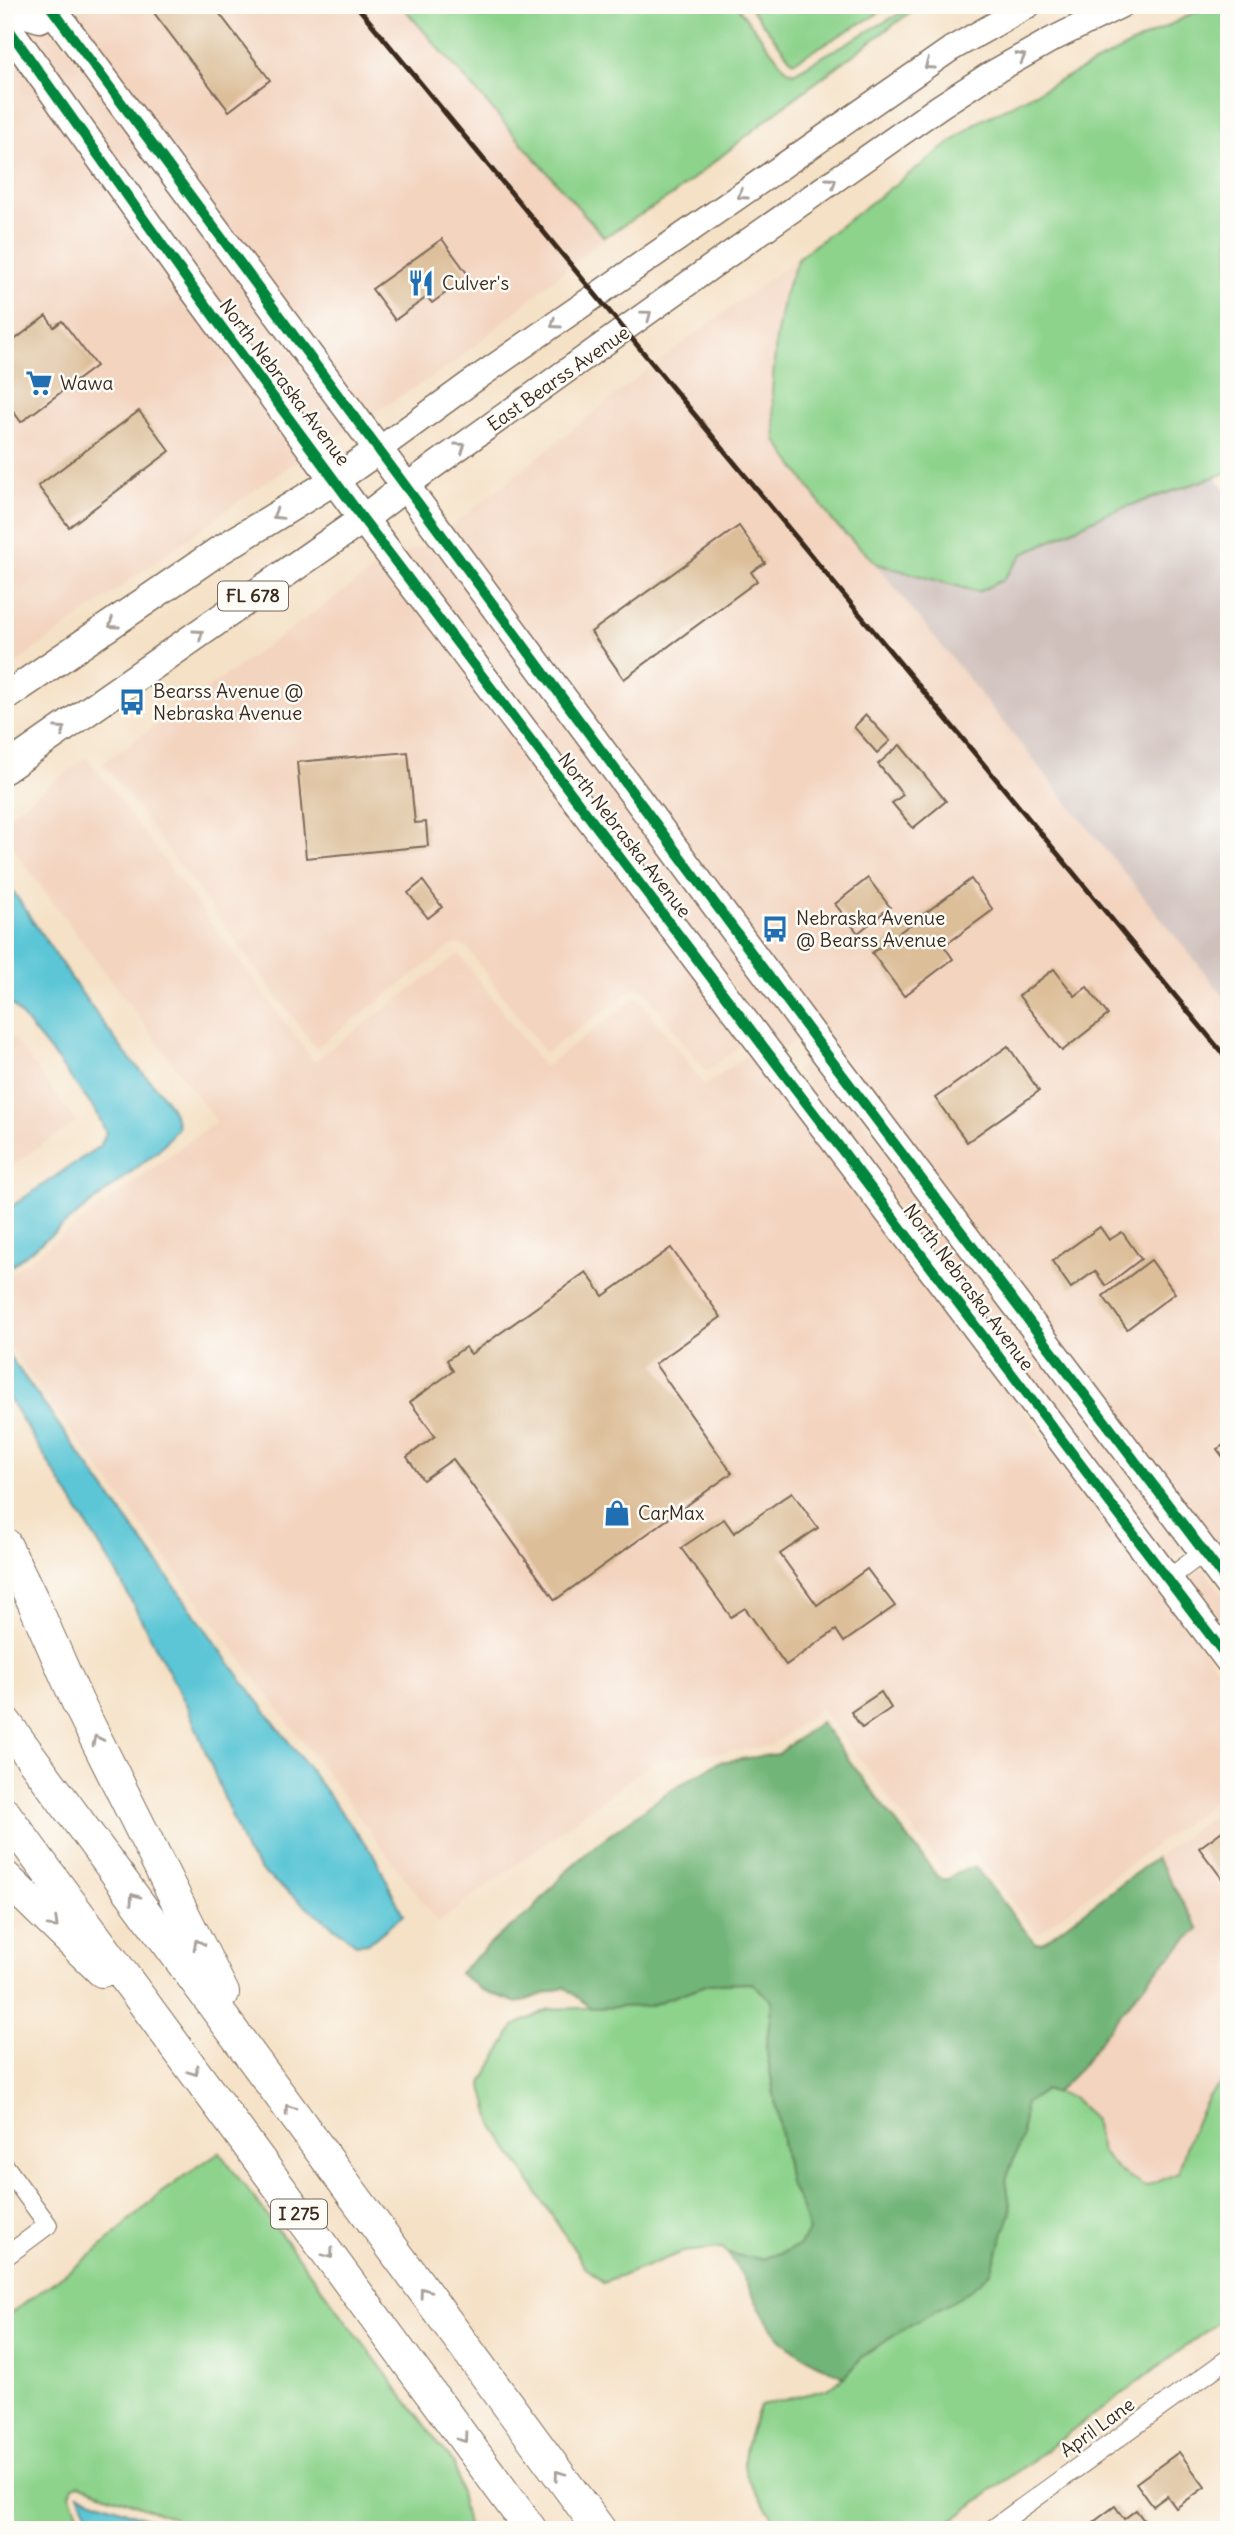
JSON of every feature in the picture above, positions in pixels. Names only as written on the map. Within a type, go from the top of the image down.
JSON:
[{"type":"highway","points":[[5,1544],[77,1701],[262,2071]]},
{"type":"highway","name":"I 275","points":[[5,1722],[600,2530]]},
{"type":"highway","name":"I 275","points":[[5,1814],[531,2530]]},
{"type":"highway","points":[[5,1877],[167,2034]]},
{"type":"main road","points":[[14,5],[40,18],[51,8]]},
{"type":"main road","points":[[379,450],[470,383],[951,49],[1029,5]]},
{"type":"main road","name":"East Bearss Avenue","points":[[5,769],[363,519],[711,267],[939,107],[1051,40],[1122,5]]},
{"type":"main road","name":"North Nebraska Avenue","points":[[51,8],[816,1040],[1229,1585]]},
{"type":"main road","name":"North Nebraska Avenue","points":[[5,24],[188,281],[363,519],[781,1066],[1229,1660]]},
{"type":"main road","name":"FL 678","points":[[5,697],[217,552],[379,450]]},
{"type":"main road","points":[[781,1066],[816,1040]]},
{"type":"street","points":[[1168,1579],[1204,1552]]},
{"type":"street","points":[[5,2166],[48,2225],[5,2257]]},
{"type":"street","name":"April Lane","points":[[991,2530],[1229,2358]]},
{"type":"shaded area","points":[[63,5],[401,5],[604,237],[454,363],[368,417]]},
{"type":"shaded area","points":[[16,19],[51,26],[349,429],[323,445]]},
{"type":"shaded area","points":[[5,42],[304,457],[5,671]]},
{"type":"shaded area","points":[[799,257],[784,295],[776,339],[772,392],[776,440],[834,523],[869,556],[1229,1003],[1229,1566],[825,1034],[450,527],[639,376]]},
{"type":"shaded area","points":[[1215,476],[1229,494],[1229,1003],[869,556],[877,564],[1003,580],[1023,554],[1105,514]]},
{"type":"shaded area","points":[[433,541],[800,1037],[782,1050],[404,554]]},
{"type":"shaded area","points":[[383,563],[747,1041],[706,1072],[645,991],[637,987],[545,1053],[467,948],[458,944],[453,945],[316,1048],[103,763]]},
{"type":"shaded area","name":"CarMax","points":[[87,757],[314,1061],[459,954],[544,1067],[638,997],[705,1086],[753,1050],[1229,1684],[1229,1790],[1037,1934],[973,1849],[944,1871],[821,1708],[771,1746],[656,1760],[438,1923],[5,1342],[5,1278],[216,1121],[5,838],[5,818]]},
{"type":"shaded area","points":[[5,1027],[76,1122],[5,1170]]},
{"type":"shaded area","points":[[815,1056],[1188,1549],[1169,1562],[797,1070]]},
{"type":"shaded area","points":[[1203,1568],[1229,1603],[1229,1641],[1184,1582]]},
{"type":"shaded area","points":[[1229,1803],[1229,2077],[1208,2096],[1191,2132],[1178,2173],[1145,2187],[1118,2170],[1101,2152],[1094,2120],[1074,2098],[1055,2092],[1072,2080],[1111,2025],[1165,1959],[1199,1929],[1156,1858]]},
{"type":"green space","points":[[401,5],[736,5],[785,68],[793,73],[915,5],[920,5],[780,109],[673,195],[604,237]]},
{"type":"green space","points":[[748,5],[893,5],[793,62]]},
{"type":"green space","points":[[1209,5],[1229,5],[1229,472],[1105,514],[1023,554],[1003,580],[978,592],[877,564],[834,523],[776,440],[772,392],[776,339],[784,295],[799,257],[978,122]]},
{"type":"green space","points":[[820,1722],[937,1876],[948,1879],[963,1870],[975,1867],[1035,1943],[1043,1942],[1156,1858],[1199,1929],[1142,1987],[1072,2077],[1055,2092],[1045,2090],[1025,2104],[1022,2137],[1006,2179],[1011,2212],[991,2272],[964,2295],[907,2327],[862,2357],[844,2377],[802,2355],[779,2337],[728,2254],[762,2259],[797,2247],[809,2231],[789,2182],[766,2047],[772,2001],[752,1983],[709,1984],[648,2006],[591,2008],[565,1987],[517,2003],[480,1989],[459,1973],[501,1934],[532,1911],[567,1870],[601,1841],[668,1792],[719,1762],[778,1754]]},
{"type":"green space","points":[[752,1983],[773,2001],[766,2047],[789,2182],[809,2231],[797,2247],[762,2259],[728,2254],[723,2248],[683,2252],[603,2283],[585,2266],[493,2125],[482,2083],[514,2026],[549,2009],[648,2006],[709,1984]]},
{"type":"green space","points":[[1229,2077],[1229,2314],[939,2530],[784,2530],[754,2489],[744,2465],[747,2443],[760,2406],[828,2389],[844,2377],[862,2357],[907,2327],[1011,2213],[1006,2179],[1022,2137],[1025,2104],[1045,2090],[1074,2098],[1094,2120],[1101,2152],[1118,2170],[1145,2187],[1178,2173],[1191,2132],[1208,2096]]},
{"type":"green space","points":[[219,2152],[454,2464],[468,2530],[191,2530],[171,2517],[79,2484],[73,2486],[70,2494],[79,2515],[61,2524],[59,2530],[5,2530],[5,2317],[94,2253],[162,2192]]},
{"type":"water","points":[[5,879],[110,1033],[164,1097],[178,1127],[159,1150],[5,1271],[5,1211],[101,1145],[106,1133],[97,1113],[5,996]]},
{"type":"water","points":[[5,1350],[237,1673],[375,1857],[403,1915],[369,1943],[356,1944],[261,1871],[246,1852],[188,1708],[116,1572],[5,1392]]},
{"type":"water","points":[[79,2494],[174,2530],[73,2530],[91,2520]]},
{"type":"building","points":[[148,5],[213,5],[270,80],[229,111]]},
{"type":"building","name":"Culver's","points":[[442,239],[469,276],[432,303],[427,297],[395,320],[372,289]]},
{"type":"building","name":"Wawa","points":[[46,316],[54,327],[62,321],[96,366],[21,422],[5,400],[5,347]]},
{"type":"building","name":"Wawa","points":[[139,411],[170,451],[69,527],[38,486]]},
{"type":"building","points":[[739,526],[765,563],[751,572],[757,581],[624,679],[591,632]]},
{"type":"building","points":[[866,715],[890,741],[877,753],[854,727]]},
{"type":"building","points":[[900,745],[946,801],[913,828],[892,803],[903,795],[878,764]]},
{"type":"building","points":[[408,752],[415,823],[426,822],[428,846],[306,858],[297,762]]},
{"type":"building","points":[[868,878],[890,907],[858,933],[835,904]]},
{"type":"building","points":[[971,879],[993,910],[944,946],[953,959],[904,996],[872,953]]},
{"type":"building","points":[[423,881],[442,907],[428,918],[408,893]]},
{"type":"building","points":[[1054,969],[1075,996],[1087,987],[1108,1015],[1062,1051],[1019,996]]},
{"type":"building","points":[[1008,1046],[1039,1091],[967,1142],[935,1098]]},
{"type":"building","points":[[1100,1227],[1109,1240],[1122,1232],[1141,1259],[1106,1286],[1095,1271],[1071,1288],[1052,1261]]},
{"type":"building","points":[[671,1248],[721,1317],[655,1364],[732,1473],[555,1600],[453,1459],[423,1480],[407,1457],[435,1436],[410,1402],[453,1371],[447,1360],[465,1347],[471,1354],[586,1272],[603,1296]]},
{"type":"building","points":[[1151,1260],[1175,1293],[1127,1329],[1103,1296]]},
{"type":"building","points":[[1229,1442],[1229,1465],[1217,1449]]},
{"type":"building","points":[[792,1492],[818,1528],[780,1554],[817,1605],[867,1569],[895,1606],[844,1642],[836,1630],[786,1665],[745,1608],[731,1617],[681,1548],[724,1519],[734,1533]]},
{"type":"building","points":[[881,1692],[891,1708],[862,1728],[851,1712]]},
{"type":"building","points":[[1229,1826],[1229,1884],[1227,1885],[1199,1848]]},
{"type":"building","points":[[1179,2452],[1205,2487],[1176,2508],[1167,2496],[1153,2506],[1136,2483]]},
{"type":"building","points":[[1115,2506],[1124,2519],[1136,2510],[1151,2530],[1083,2530]]},
{"type":"railway","points":[[356,5],[1229,1061]]},
{"type":"cycle path","points":[[49,5],[816,1040],[1229,1585]]},
{"type":"cycle path","points":[[5,24],[195,291],[363,519],[1229,1660]]},
{"type":"place","name":"Culver's","points":[[421,283]]},
{"type":"place","name":"Wawa","points":[[39,383]]},
{"type":"place","name":"Bearss Avenue @ Nebraska Avenue","points":[[132,702]]},
{"type":"place","name":"Nebraska Avenue @ Bearss Avenue","points":[[775,929]]},
{"type":"place","name":"CarMax","points":[[617,1513]]}]
